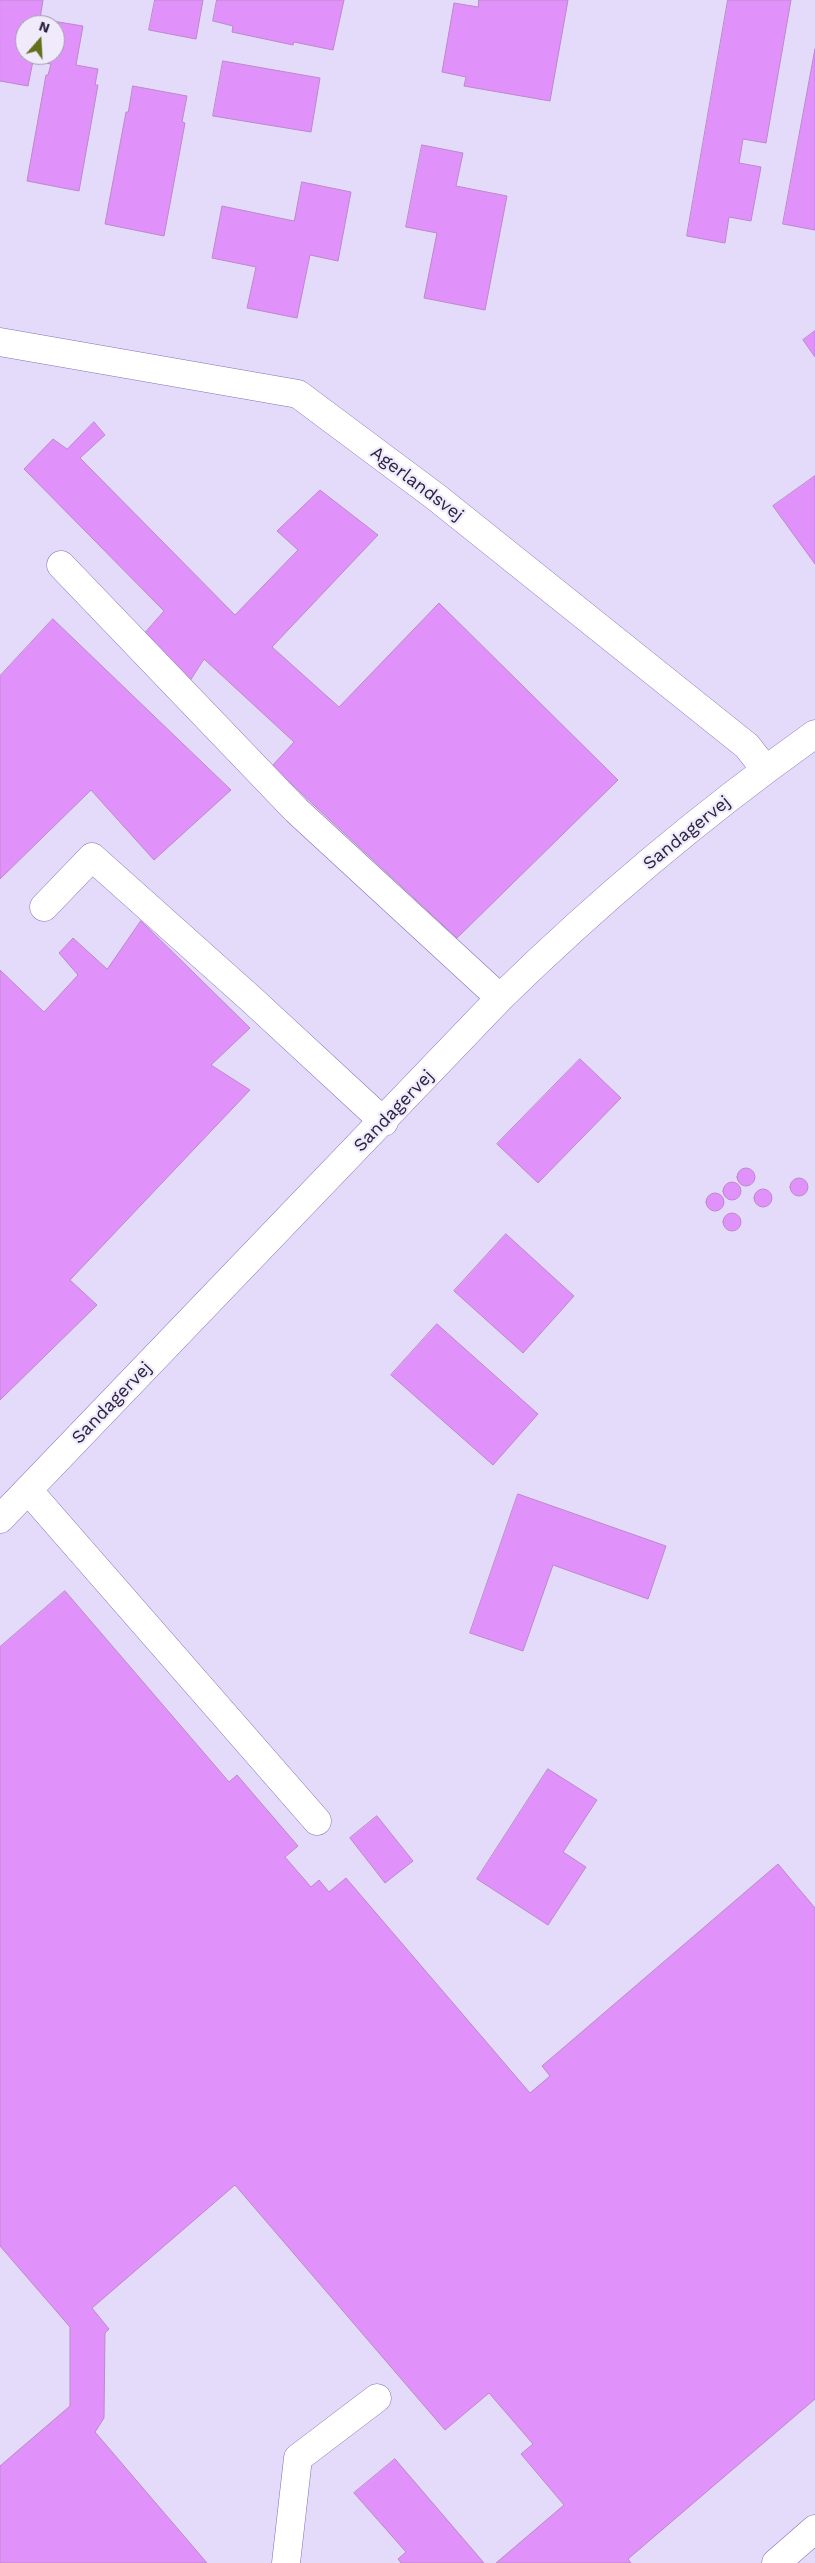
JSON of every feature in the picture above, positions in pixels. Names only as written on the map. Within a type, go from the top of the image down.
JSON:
[{"type":"street","name":"Agerlandsvej","points":[[0,342],[298,394],[436,497],[747,746],[765,769]]},
{"type":"street","points":[[61,565],[296,810],[500,998]]},
{"type":"street","name":"Sandagervej","points":[[0,1519],[384,1122],[500,998],[569,930],[765,769],[815,734]]},
{"type":"street","points":[[44,907],[92,858],[251,999],[384,1122]]},
{"type":"street","points":[[28,1490],[317,1821]]},
{"type":"street","points":[[286,2563],[298,2458],[377,2398]]},
{"type":"street","points":[[776,2563],[815,2529]]},
{"type":"building","points":[[0,0],[43,0],[41,15],[15,15],[15,65],[32,65],[28,86],[0,81]]},
{"type":"building","points":[[155,0],[203,0],[196,39],[149,30]]},
{"type":"building","points":[[217,0],[344,0],[333,50],[294,42],[293,45],[232,32],[233,26],[213,21]]},
{"type":"building","points":[[479,0],[568,0],[550,101],[464,86],[466,77],[442,72],[454,3],[478,7]]},
{"type":"building","points":[[728,0],[791,0],[766,143],[743,139],[739,163],[761,167],[751,221],[729,217],[725,243],[687,236]]},
{"type":"building","points":[[65,23],[83,26],[76,65],[98,69],[95,85],[98,85],[79,191],[27,181],[46,75],[48,75],[51,65],[65,65]]},
{"type":"building","points":[[815,49],[815,230],[783,224]]},
{"type":"building","points":[[223,61],[320,78],[311,132],[213,116]]},
{"type":"building","points":[[133,86],[187,96],[182,122],[185,123],[164,236],[105,224],[126,112],[128,112]]},
{"type":"building","points":[[422,145],[463,153],[456,186],[507,196],[485,310],[424,298],[437,233],[406,227]]},
{"type":"building","points":[[302,182],[351,192],[338,261],[310,255],[297,318],[247,308],[256,267],[212,258],[222,206],[294,221]]},
{"type":"building","points":[[815,331],[815,357],[803,340]]},
{"type":"building","points":[[94,422],[105,435],[80,458],[235,615],[298,550],[277,531],[320,490],[378,535],[272,647],[339,707],[439,603],[618,780],[457,938],[272,766],[294,742],[204,659],[188,684],[142,636],[164,611],[24,469],[53,439],[67,449]]},
{"type":"building","points":[[815,476],[815,564],[773,506]]},
{"type":"building","points":[[53,619],[231,790],[154,860],[91,790],[0,879],[0,676]]},
{"type":"building","points":[[141,921],[250,1028],[211,1065],[250,1090],[70,1280],[97,1305],[0,1400],[0,970],[44,1012],[78,975],[59,953],[73,938],[107,969]]},
{"type":"building","points":[[580,1059],[621,1098],[538,1183],[497,1144]]},
{"type":"building","points":[[746,1168],[752,1171],[755,1177],[752,1183],[746,1186],[740,1183],[737,1177],[740,1171]]},
{"type":"building","points":[[799,1178],[805,1181],[808,1187],[805,1193],[799,1196],[793,1193],[790,1187],[793,1181]]},
{"type":"building","points":[[732,1182],[738,1185],[741,1191],[738,1197],[732,1200],[726,1197],[723,1191],[726,1185]]},
{"type":"building","points":[[763,1189],[769,1192],[772,1198],[769,1204],[763,1207],[757,1204],[754,1198],[757,1192]]},
{"type":"building","points":[[715,1193],[721,1196],[724,1202],[721,1208],[715,1211],[709,1208],[706,1202],[709,1196]]},
{"type":"building","points":[[732,1213],[738,1216],[741,1222],[738,1228],[732,1231],[726,1228],[723,1222],[726,1216]]},
{"type":"building","points":[[506,1234],[574,1296],[523,1353],[454,1291]]},
{"type":"building","points":[[437,1324],[538,1414],[493,1465],[391,1375]]},
{"type":"building","points":[[518,1494],[666,1546],[648,1599],[553,1565],[523,1651],[470,1633]]},
{"type":"building","points":[[65,1591],[229,1782],[237,1775],[298,1846],[285,1857],[311,1887],[319,1880],[329,1892],[346,1878],[530,2093],[550,2076],[542,2066],[778,1864],[815,1908],[815,2399],[628,2559],[631,2563],[496,2563],[564,2505],[521,2454],[533,2444],[489,2393],[445,2430],[235,2185],[92,2308],[109,2329],[105,2333],[104,2418],[95,2432],[207,2563],[0,2563],[0,2466],[70,2406],[70,2327],[0,2246],[0,1647]]},
{"type":"building","points":[[548,1769],[597,1800],[563,1852],[586,1867],[548,1925],[477,1879]]},
{"type":"building","points":[[377,1816],[413,1861],[385,1883],[350,1838]]},
{"type":"building","points":[[395,2459],[484,2563],[401,2563],[398,2559],[406,2552],[354,2493]]}]
